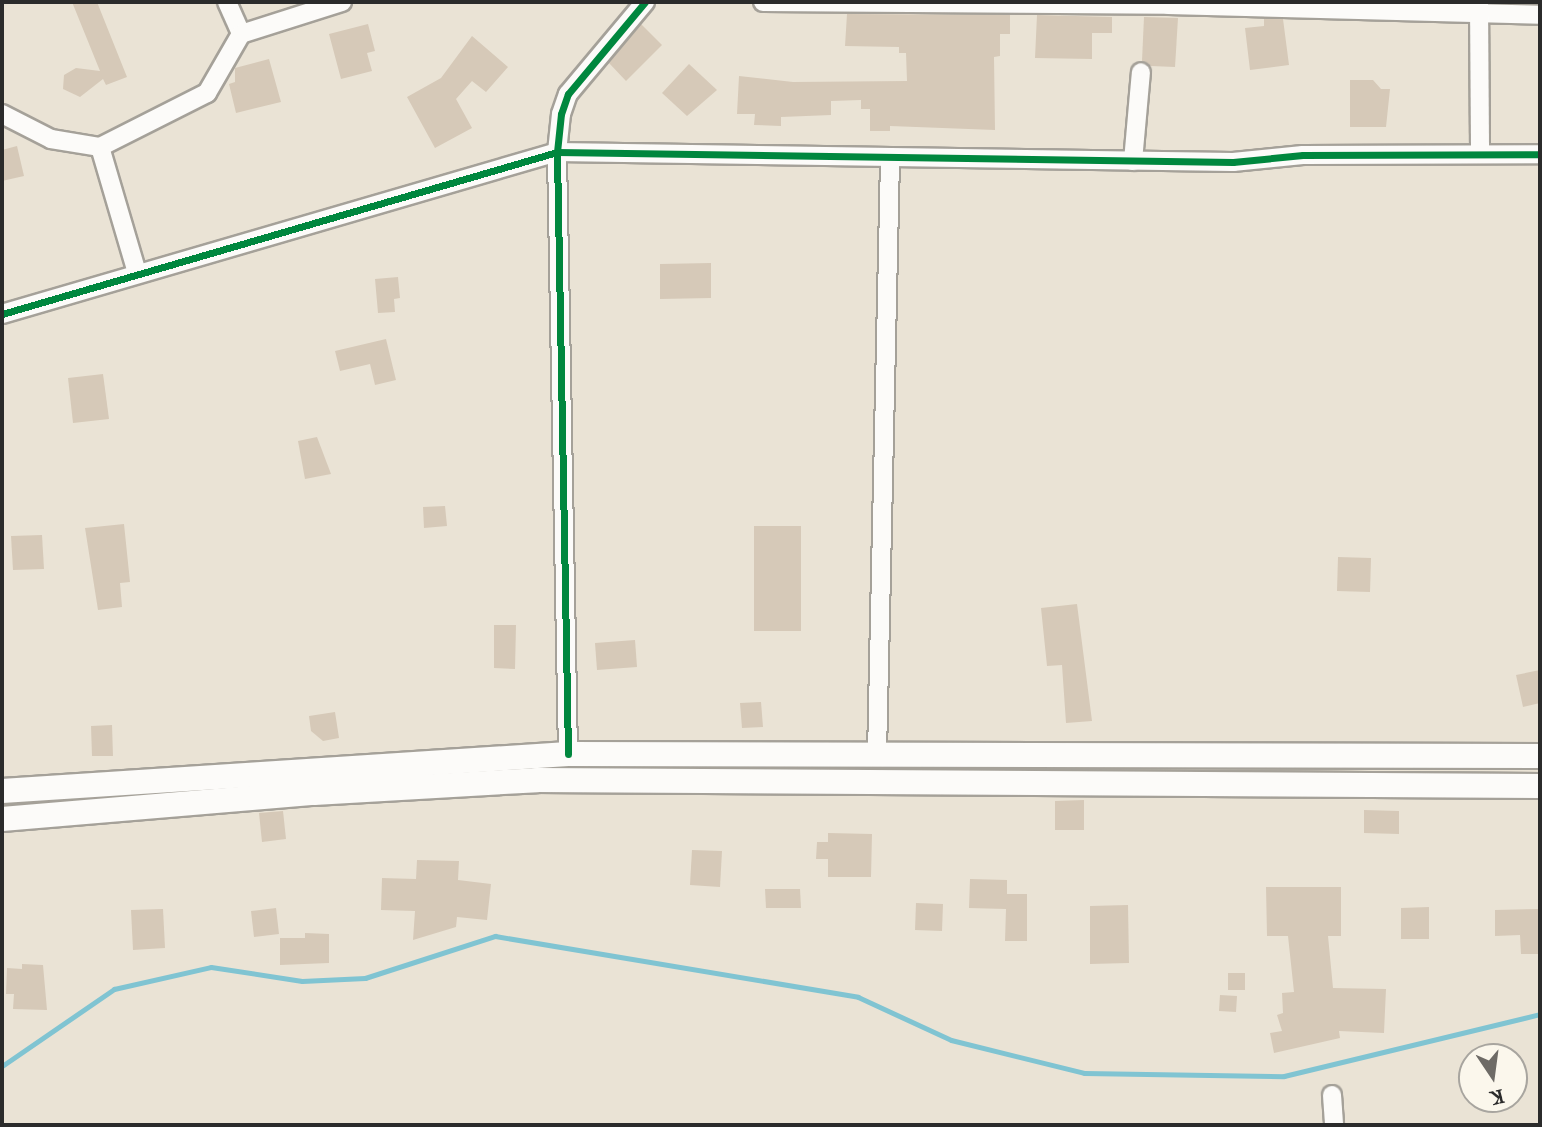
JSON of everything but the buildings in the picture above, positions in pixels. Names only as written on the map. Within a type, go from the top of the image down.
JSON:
[{"type":"main road","points":[[2,791],[310,767],[568,754],[1540,756]]},
{"type":"main road","points":[[2,819],[314,793],[537,780],[1540,786]]},
{"type":"street","points":[[227,2],[241,34]]},
{"type":"street","points":[[2,114],[51,139],[100,147],[207,93],[241,34],[342,2]]},
{"type":"street","points":[[568,754],[557,152],[561,114],[568,94],[645,2]]},
{"type":"street","points":[[763,2],[1479,7],[1540,15]]},
{"type":"street","points":[[1479,7],[1480,152]]},
{"type":"street","points":[[1133,161],[1141,72]]},
{"type":"street","points":[[100,147],[136,273]]},
{"type":"street","points":[[2,314],[557,152],[1233,162],[1303,155],[1480,152],[1540,154]]},
{"type":"street","points":[[877,755],[890,157]]},
{"type":"street","points":[[1332,1095],[1334,1125]]},
{"type":"waterway","points":[[2,1066],[114,989],[211,967],[302,981],[365,978],[495,936],[858,997],[951,1040],[1084,1073],[1284,1076],[1540,1014]]},
{"type":"cycle path","points":[[2,314],[557,152],[561,114],[568,94],[645,2]]},
{"type":"cycle path","points":[[568,754],[557,152],[1233,162],[1303,155],[1540,154]]}]
